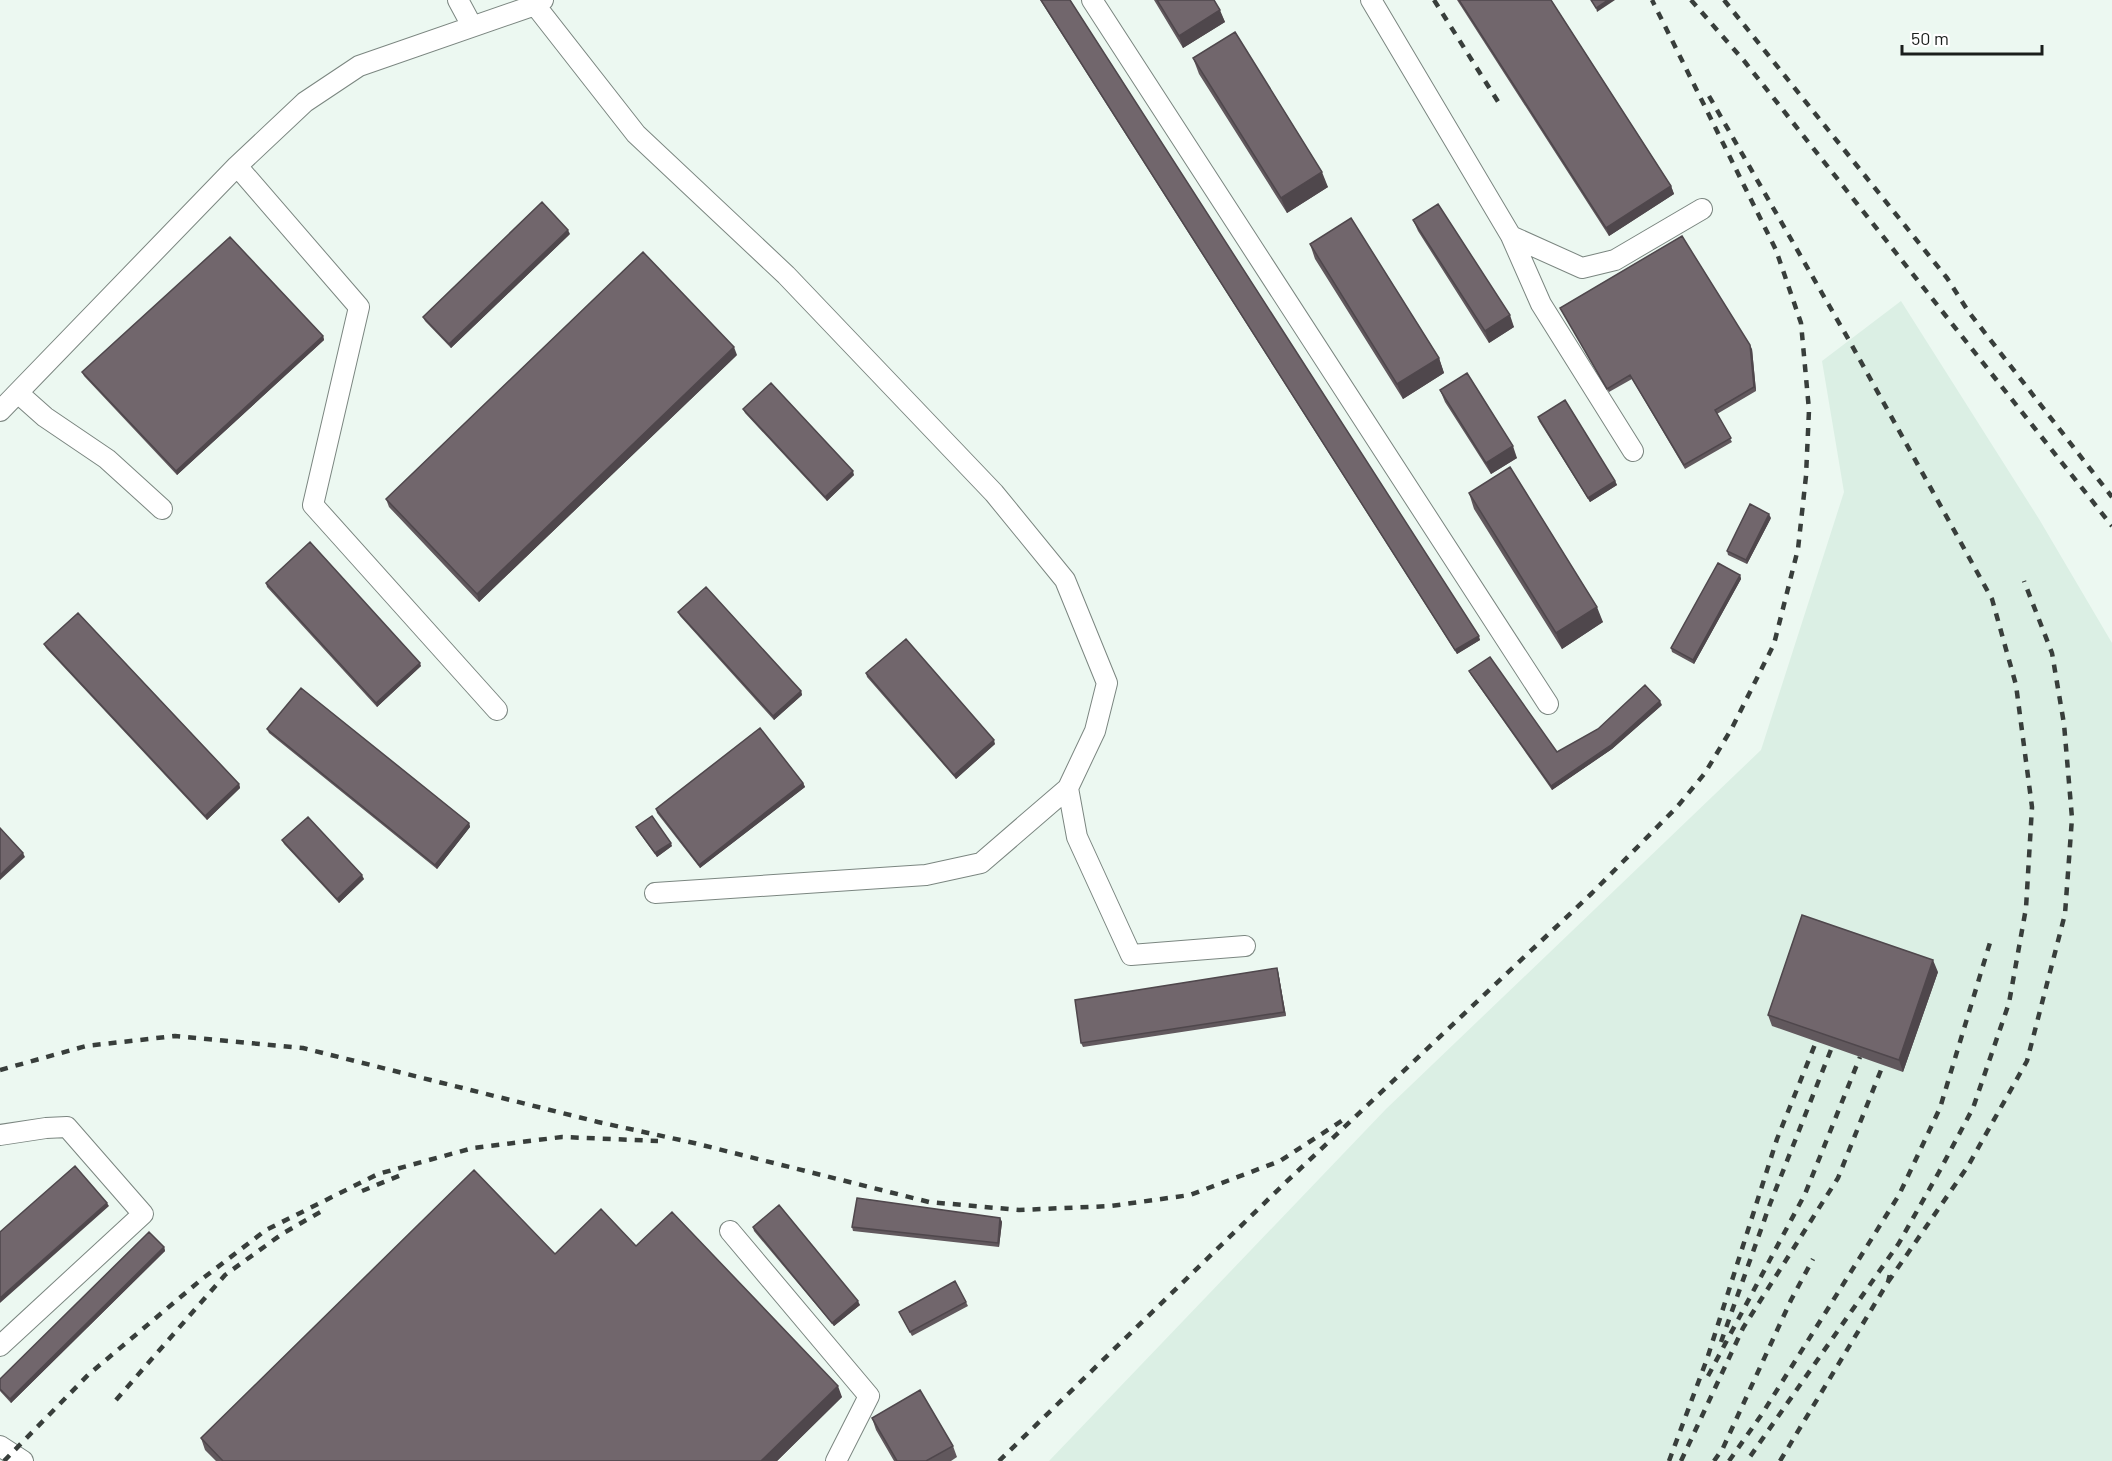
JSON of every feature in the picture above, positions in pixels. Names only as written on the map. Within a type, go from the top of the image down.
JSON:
[{"type":"street","points":[[458,0],[472,26]]},
{"type":"street","points":[[1092,0],[1548,704]]},
{"type":"street","points":[[1371,0],[1511,236],[1541,304],[1633,451]]},
{"type":"street","points":[[0,411],[237,166],[305,102],[359,66],[539,3],[636,134],[786,275],[994,494],[1065,580],[1107,683],[1095,730],[1068,788],[981,863],[926,875],[655,893]]},
{"type":"street","points":[[237,166],[359,307],[314,505],[497,710]]},
{"type":"street","points":[[1511,236],[1582,268],[1615,260],[1702,209]]},
{"type":"street","points":[[18,393],[45,417],[108,459],[162,509]]},
{"type":"street","points":[[1068,788],[1077,837],[1131,955],[1245,946]]},
{"type":"street","points":[[0,1134],[67,1127],[143,1214],[0,1346]]},
{"type":"street","points":[[730,1231],[869,1396],[836,1461]]},
{"type":"street","points":[[0,1446],[23,1461]]},
{"type":"shaded area","points":[[1901,301],[2039,519],[2112,643],[2112,1461],[1049,1461],[1386,1109],[1761,750],[1844,492],[1822,361]]},
{"type":"building","points":[[1041,0],[1070,0],[1479,636],[1455,650]]},
{"type":"building","points":[[1157,0],[1214,0],[1220,10],[1179,36]]},
{"type":"building","points":[[1459,0],[1551,0],[1671,186],[1606,228]]},
{"type":"building","points":[[1591,0],[1608,0],[1596,8]]},
{"type":"building","points":[[1235,32],[1322,172],[1281,198],[1193,58]]},
{"type":"building","points":[[542,202],[568,230],[449,344],[423,317]]},
{"type":"building","points":[[1438,204],[1510,315],[1485,331],[1413,220]]},
{"type":"building","points":[[1351,218],[1439,358],[1397,384],[1310,244]]},
{"type":"building","points":[[1682,236],[1750,345],[1754,387],[1715,410],[1731,438],[1684,465],[1630,375],[1607,389],[1560,308]]},
{"type":"building","points":[[230,237],[323,336],[176,471],[82,372]]},
{"type":"building","points":[[643,252],[734,347],[477,594],[386,499]]},
{"type":"building","points":[[1467,373],[1513,446],[1486,463],[1440,390]]},
{"type":"building","points":[[771,383],[853,471],[825,497],[743,409]]},
{"type":"building","points":[[1565,400],[1615,481],[1588,498],[1538,417]]},
{"type":"building","points":[[1510,467],[1597,607],[1556,633],[1469,493]]},
{"type":"building","points":[[1750,504],[1769,514],[1746,560],[1727,551]]},
{"type":"building","points":[[310,542],[420,663],[376,703],[266,583]]},
{"type":"building","points":[[1718,563],[1740,575],[1693,660],[1671,648]]},
{"type":"building","points":[[706,587],[801,691],[773,716],[678,612]]},
{"type":"building","points":[[78,613],[239,784],[205,816],[44,644]]},
{"type":"building","points":[[906,639],[994,740],[954,775],[866,673]]},
{"type":"building","points":[[1490,657],[1557,752],[1598,729],[1645,685],[1660,701],[1611,745],[1551,786],[1469,671]]},
{"type":"building","points":[[301,688],[469,823],[435,865],[267,729]]},
{"type":"building","points":[[760,728],[803,783],[699,865],[656,809]]},
{"type":"building","points":[[652,816],[671,843],[655,853],[636,827]]},
{"type":"building","points":[[308,817],[362,875],[337,899],[282,840]]},
{"type":"building","points":[[0,828],[23,853],[0,875]]},
{"type":"building","points":[[1802,915],[1933,960],[1899,1060],[1768,1015]]},
{"type":"building","points":[[1277,968],[1284,1012],[1081,1043],[1075,1000]]},
{"type":"building","points":[[75,1166],[107,1203],[0,1298],[0,1232]]},
{"type":"building","points":[[474,1170],[555,1254],[601,1209],[636,1246],[672,1212],[838,1386],[761,1461],[223,1461],[201,1438]]},
{"type":"building","points":[[857,1198],[1000,1218],[998,1243],[852,1227]]},
{"type":"building","points":[[779,1205],[858,1301],[832,1323],[753,1227]]},
{"type":"building","points":[[149,1232],[164,1247],[10,1399],[0,1389],[0,1379]]},
{"type":"building","points":[[955,1281],[966,1302],[910,1332],[899,1312]]},
{"type":"building","points":[[920,1390],[953,1446],[926,1461],[897,1461],[872,1418]]},
{"type":"railway","points":[[1434,0],[1502,108]]},
{"type":"railway","points":[[999,1461],[1284,1184],[1592,893],[1677,807],[1705,773],[1732,728],[1774,644],[1798,549],[1806,476],[1809,410],[1801,323],[1776,250],[1652,0]]},
{"type":"railway","points":[[1691,0],[1745,62],[2112,526]]},
{"type":"railway","points":[[1724,0],[1947,278],[1968,311],[2112,497]]},
{"type":"railway","points":[[1709,96],[1850,342],[1992,599],[2016,685],[2032,807],[2026,908],[2009,1003],[1973,1108],[1899,1243],[1747,1461]]},
{"type":"railway","points":[[1888,1282],[1968,1166],[2027,1061],[2065,914],[2072,818],[2064,724],[2052,653],[2024,581]]},
{"type":"railway","points":[[1729,1461],[1762,1414],[1899,1195],[1940,1108],[1992,936]]},
{"type":"railway","points":[[0,1070],[86,1046],[175,1036],[303,1048],[929,1202],[1019,1210],[1111,1206],[1190,1195],[1280,1161],[1343,1120]]},
{"type":"railway","points":[[1669,1461],[1707,1359],[1777,1139],[1816,1042]]},
{"type":"railway","points":[[1721,1342],[1770,1204],[1832,1047]]},
{"type":"railway","points":[[1708,1376],[1805,1194],[1860,1057]]},
{"type":"railway","points":[[1681,1461],[1743,1328],[1838,1178],[1883,1065]]},
{"type":"railway","points":[[4,1461],[88,1375],[202,1279],[266,1230],[378,1174],[473,1148],[562,1137],[658,1141]]},
{"type":"railway","points":[[362,1191],[401,1175]]},
{"type":"railway","points":[[116,1400],[225,1275],[282,1234],[322,1211]]},
{"type":"railway","points":[[1714,1461],[1723,1448],[1791,1300],[1813,1259]]},
{"type":"railway","points":[[1780,1461],[1888,1282],[1890,1274]]}]
